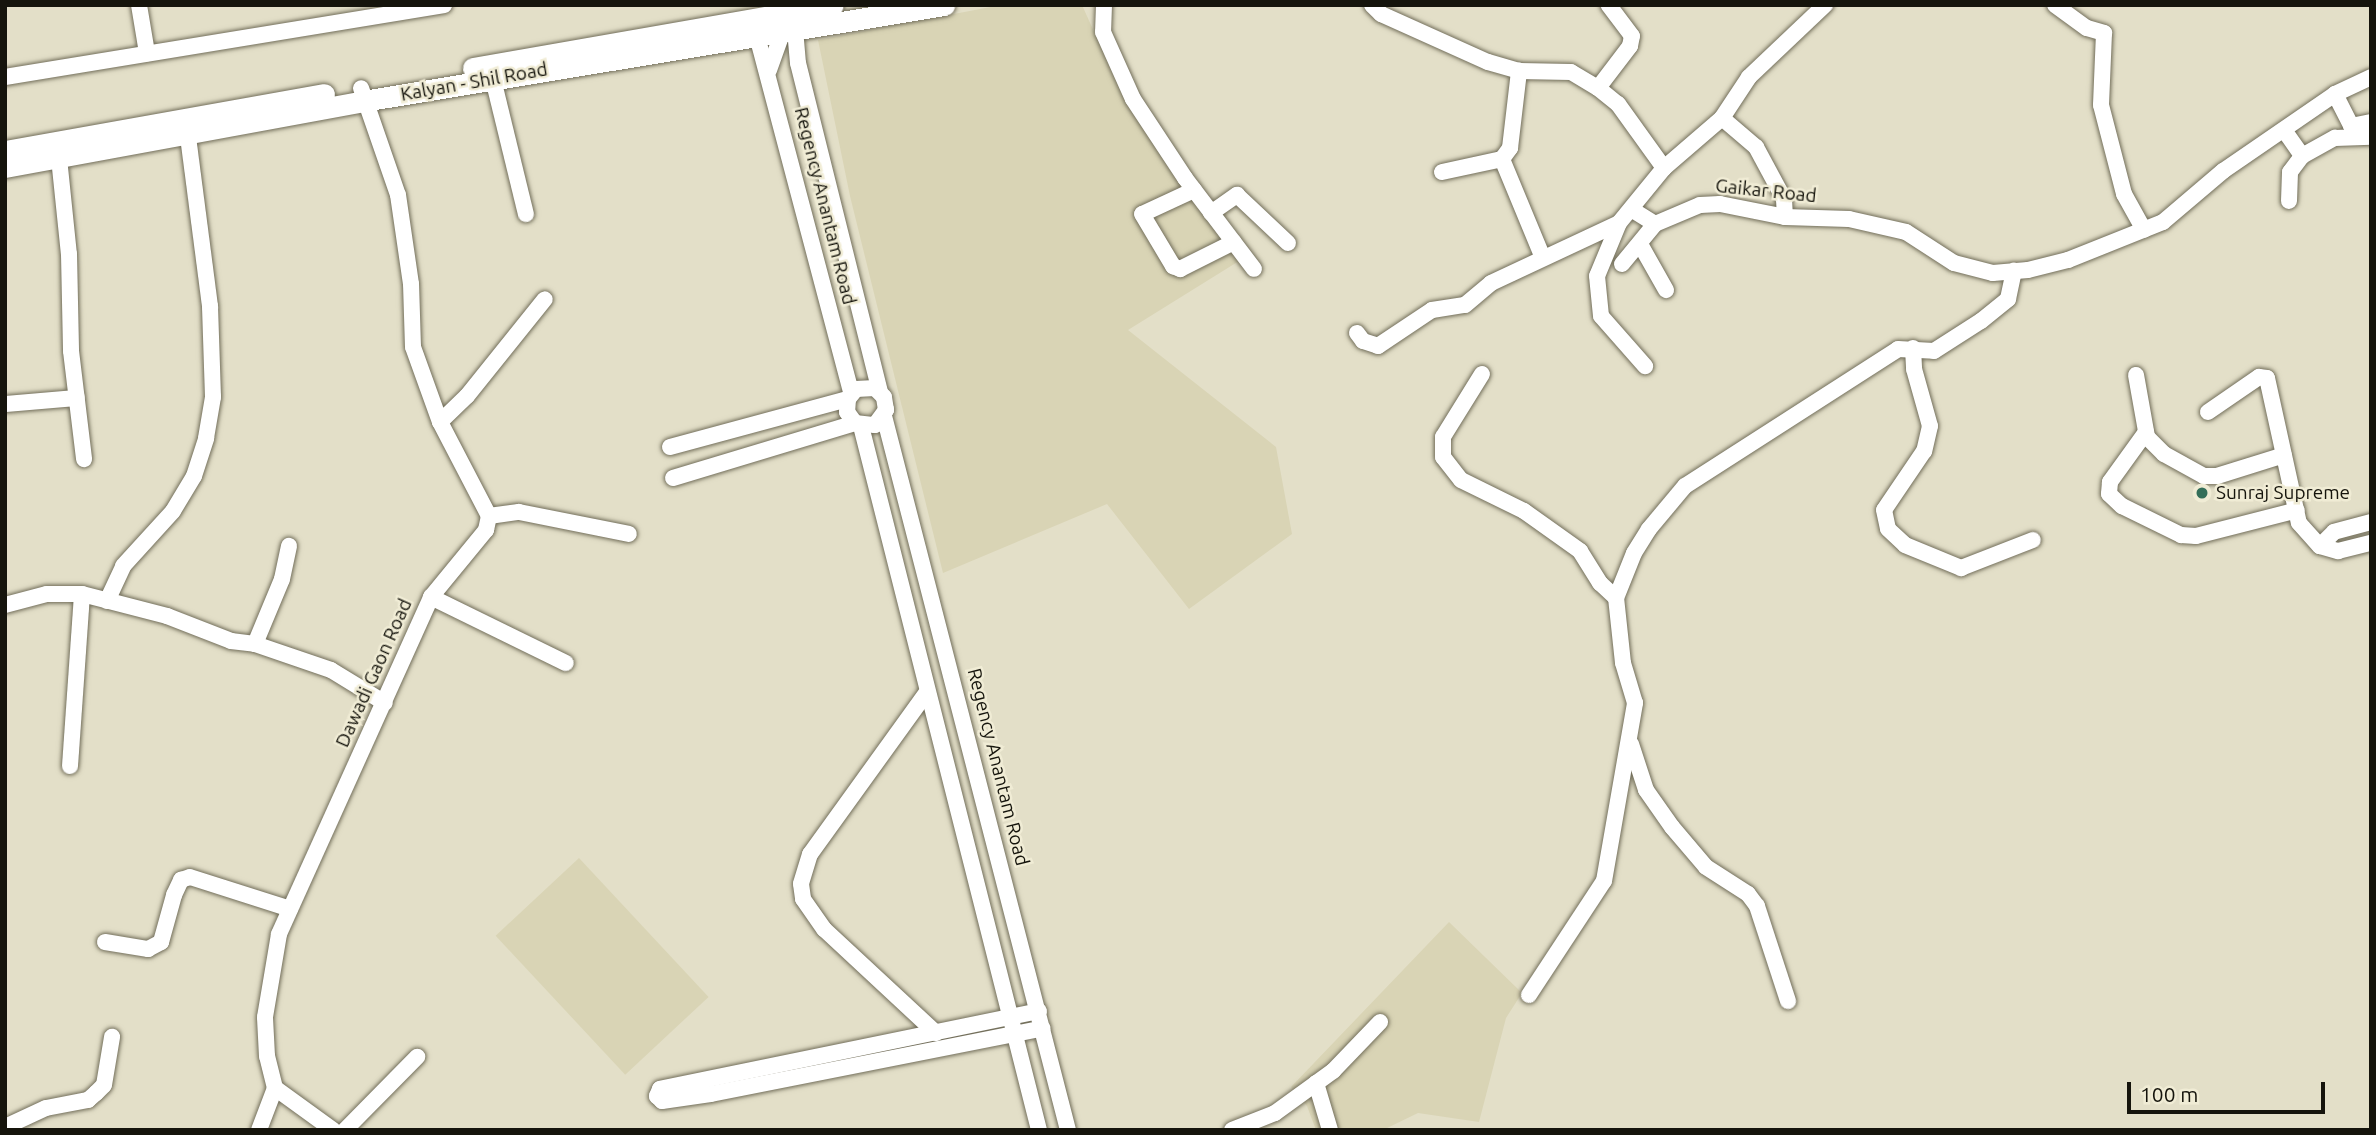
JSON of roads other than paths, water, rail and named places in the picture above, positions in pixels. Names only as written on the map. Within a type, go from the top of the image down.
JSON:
[{"type":"main road","name":"Kalyan - Shil Road","points":[[5,151],[362,94],[787,16],[833,5]]},
{"type":"main road","name":"Kalyan - Shil Road","points":[[5,167],[188,136],[362,94],[493,79],[757,36],[787,16],[944,5]]},
{"type":"street","points":[[139,5],[147,53]]},
{"type":"street","points":[[5,76],[444,5]]},
{"type":"street","points":[[1104,5],[1103,32],[1133,99],[1194,190],[1254,269]]},
{"type":"street","points":[[1372,5],[1381,14],[1488,62],[1519,71],[1571,72],[1618,104],[1664,168]]},
{"type":"street","points":[[1598,88],[1630,46],[1632,36],[1609,5]]},
{"type":"street","points":[[1645,366],[1601,316],[1597,276],[1619,223],[1664,168],[1722,118],[1749,78],[1825,5]]},
{"type":"street","points":[[2055,5],[2087,28],[2104,33],[2106,64],[2101,105],[2124,194],[2144,230]]},
{"type":"street","points":[[769,70],[787,16]]},
{"type":"street","name":"Regency Anantam Road","points":[[787,16],[880,392]]},
{"type":"street","name":"Regency Anantam Road","points":[[757,36],[769,70],[805,210],[849,396]]},
{"type":"street","points":[[769,70],[798,62]]},
{"type":"street","points":[[1442,172],[1502,159],[1510,148],[1519,71]]},
{"type":"street","name":"Gaikar Road","points":[[1656,224],[1700,205],[1785,216],[1849,219],[1906,232],[1967,266],[1993,273],[2068,260],[2163,222],[2223,171],[2335,94],[2371,77]]},
{"type":"street","points":[[493,79],[526,214]]},
{"type":"street","points":[[362,94],[398,195],[411,284],[413,346],[440,422],[489,516],[519,512],[629,534]]},
{"type":"street","points":[[2335,94],[2351,126],[2371,122]]},
{"type":"street","points":[[1722,118],[1756,147],[1784,200],[1785,216]]},
{"type":"street","points":[[2284,130],[2302,156]]},
{"type":"street","points":[[107,601],[124,566],[173,511],[194,477],[206,438],[213,397],[210,306],[188,136]]},
{"type":"street","points":[[2289,201],[2290,172],[2302,156],[2335,138],[2371,137]]},
{"type":"street","points":[[59,158],[84,459]]},
{"type":"street","points":[[1502,159],[1543,258]]},
{"type":"street","points":[[1194,190],[1142,214],[1173,266],[1180,269],[1234,242]]},
{"type":"street","points":[[1211,213],[1237,195],[1288,243]]},
{"type":"street","points":[[805,210],[833,202]]},
{"type":"street","points":[[1622,264],[1656,224],[1631,209]]},
{"type":"street","points":[[1357,332],[1363,341],[1378,346],[1432,310],[1465,305],[1491,283],[1619,223]]},
{"type":"street","points":[[1640,244],[1666,290]]},
{"type":"street","points":[[1529,995],[1604,881],[1635,703],[1623,663],[1616,598],[1634,553],[1665,507],[1685,486],[1906,348],[1934,351],[1981,321],[2008,299],[2014,271]]},
{"type":"street","points":[[440,422],[467,396],[545,299]]},
{"type":"street","points":[[1906,348],[1930,426],[1924,451],[1884,510],[1888,529],[1905,545],[1961,568],[2033,540]]},
{"type":"street","points":[[1482,374],[1443,437],[1443,457],[1461,480],[1524,511],[1580,551],[1600,583],[1616,598]]},
{"type":"street","points":[[2136,375],[2146,432],[2164,454],[2211,477],[2284,454]]},
{"type":"street","points":[[2207,412],[2265,376],[2303,529],[2320,546],[2338,551],[2371,543]]},
{"type":"street","points":[[670,447],[849,396],[869,386],[880,392],[886,403],[884,416],[874,425],[858,425],[673,478]]},
{"type":"street","points":[[849,396],[847,412],[858,425],[1008,1018],[1040,1130]]},
{"type":"street","points":[[5,404],[77,398]]},
{"type":"street","name":"Regency Anantam Road","points":[[884,416],[1068,1130]]},
{"type":"street","points":[[2146,432],[2110,482],[2109,494],[2122,506],[2181,535],[2196,536],[2297,510]]},
{"type":"street","name":"Dawadi Gaon Road","points":[[275,1088],[267,1056],[265,1017],[271,963],[290,909],[385,703],[430,597],[486,530],[489,516]]},
{"type":"street","points":[[2320,546],[2334,532],[2371,522]]},
{"type":"street","points":[[255,644],[282,579],[289,546]]},
{"type":"street","points":[[892,557],[921,552]]},
{"type":"street","points":[[5,605],[47,594],[82,594],[167,616],[231,641],[255,644],[331,670],[385,703]]},
{"type":"street","points":[[70,766],[82,594]]},
{"type":"street","points":[[430,597],[566,663]]},
{"type":"street","points":[[916,650],[944,645]]},
{"type":"street","points":[[926,692],[810,854],[801,884],[803,899],[824,929],[936,1033]]},
{"type":"street","points":[[1630,741],[1646,790],[1672,827],[1706,867],[1748,894],[1756,906],[1788,1001]]},
{"type":"street","points":[[106,942],[148,949],[161,942],[174,895],[181,880],[190,877],[290,909]]},
{"type":"street","points":[[1039,1011],[709,1087],[1043,1028]]},
{"type":"street","points":[[1232,1130],[1275,1113],[1316,1083],[1380,1022]]},
{"type":"street","points":[[5,1127],[46,1108],[88,1100],[104,1085],[111,1037]]},
{"type":"street","points":[[345,1130],[416,1057]]},
{"type":"street","points":[[1316,1083],[1330,1130]]},
{"type":"street","points":[[260,1130],[275,1088],[333,1130]]},
{"type":"place","name":"Sunraj Supreme","points":[[2202,493]]}]
